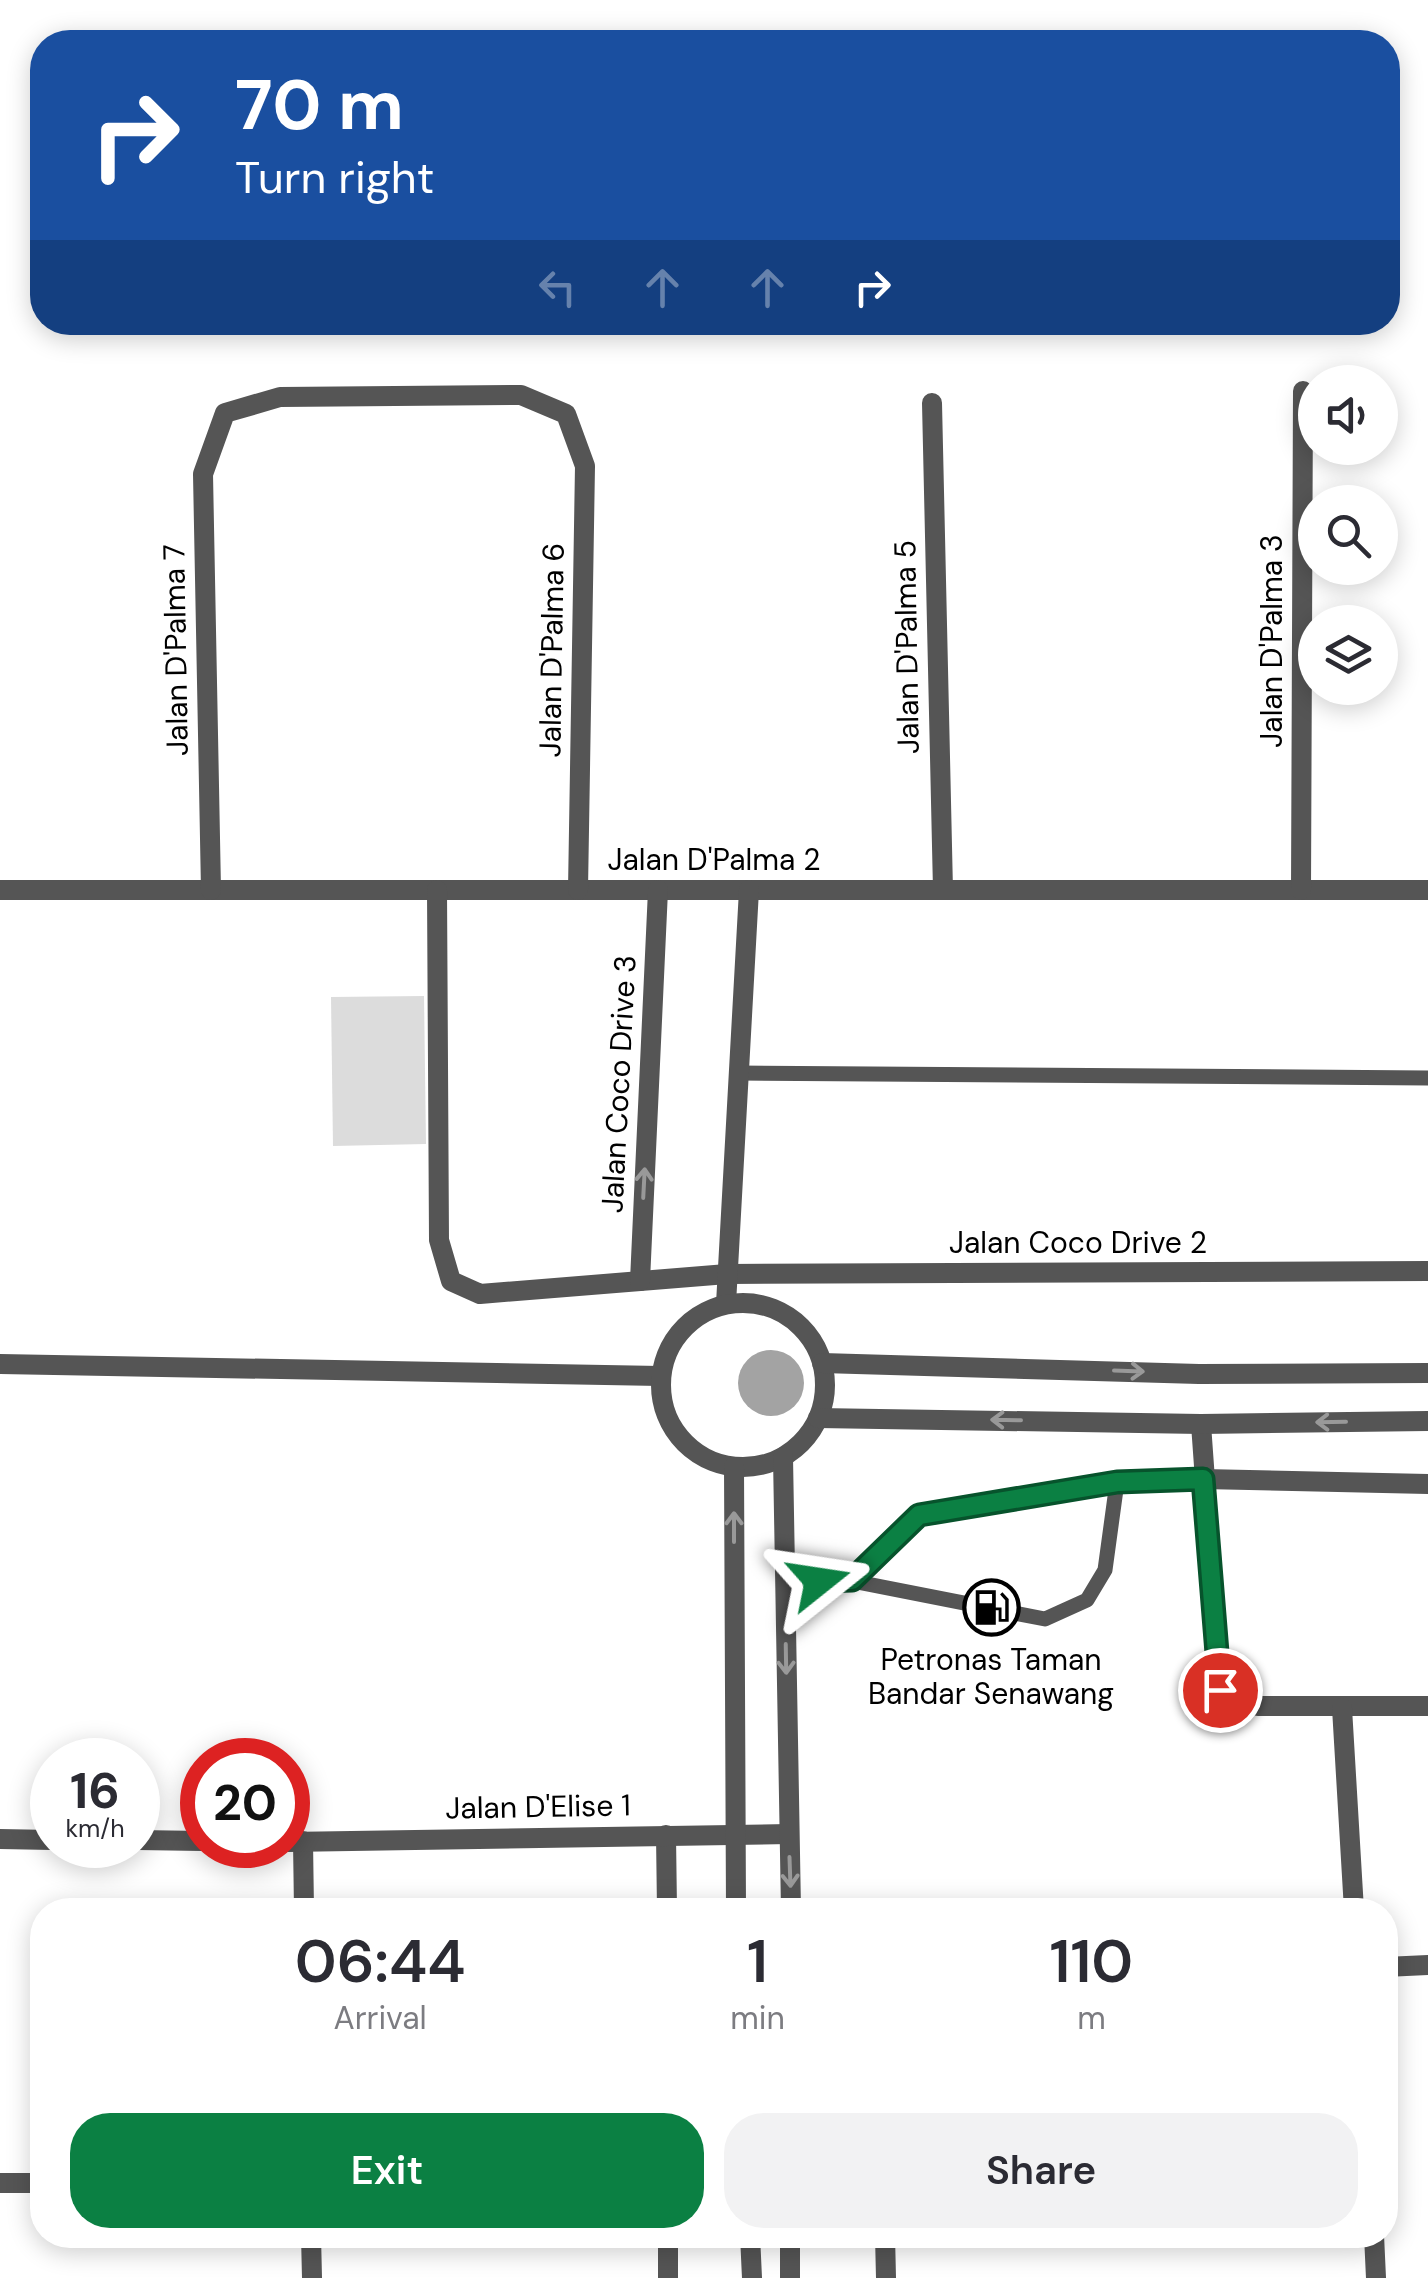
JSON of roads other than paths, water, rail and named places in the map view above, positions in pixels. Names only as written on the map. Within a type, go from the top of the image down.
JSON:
[{"type":"street","name":"Jalan D'Palma 7","points":[[212,890],[202,474],[225,413],[280,397],[521,395],[566,414]]},
{"type":"street","name":"Jalan D'Palma 5","points":[[932,402],[943,890]]},
{"type":"street","name":"Jalan D'Palma 6","points":[[566,414],[585,466],[578,890]]},
{"type":"street","name":"Jalan D'Palma 3","points":[[1301,890],[1303,465]]},
{"type":"street","name":"Jalan D'Palma 2","points":[[0,890],[1428,890]]},
{"type":"street","name":"Jalan Coco Drive 2","points":[[436,890],[439,1240],[451,1280],[480,1294],[727,1274],[1428,1271]]},
{"type":"street","name":"Jalan Coco Drive 3","points":[[640,1281],[658,890]]},
{"type":"street","points":[[726,1304],[749,890]]},
{"type":"street","points":[[752,1302],[777,1309],[799,1322],[815,1344],[822,1363],[826,1394],[810,1434],[783,1456],[759,1465],[734,1467],[708,1460],[687,1446],[670,1426],[661,1402],[660,1376],[666,1351],[681,1329],[701,1313],[726,1304],[752,1302]]},
{"type":"street","points":[[822,1363],[1199,1374],[1428,1373]]},
{"type":"street","points":[[0,1364],[660,1376]]},
{"type":"street","points":[[818,1418],[1200,1424],[1428,1421]]},
{"type":"street","points":[[1200,1424],[1220,1690],[1258,1706],[1428,1706]]},
{"type":"street","points":[[783,1456],[791,1898]]},
{"type":"street","points":[[734,1467],[736,1898]]},
{"type":"street","points":[[1203,1479],[1428,1484]]},
{"type":"street","points":[[1342,1708],[1353,1898]]},
{"type":"street","name":"Jalan D'Elise 1","points":[[310,1841],[789,1834]]},
{"type":"street","points":[[666,1836],[666,1898]]},
{"type":"street","points":[[0,1839],[30,1840]]},
{"type":"street","points":[[299,1868],[302,1898]]},
{"type":"street","points":[[1398,1966],[1428,1965]]},
{"type":"street","points":[[0,2183],[30,2183]]},
{"type":"street","points":[[311,2248],[312,2278]]},
{"type":"street","points":[[668,2248],[668,2278]]},
{"type":"street","points":[[751,2248],[752,2278]]},
{"type":"street","points":[[790,2248],[790,2278]]},
{"type":"street","points":[[885,2248],[886,2278]]},
{"type":"street","points":[[1375,2248],[1376,2278]]},
{"type":"lane","points":[[738,1073],[1428,1078]]},
{"type":"lane","points":[[852,1580],[919,1515],[1117,1482],[1203,1479]]},
{"type":"lane","points":[[786,1582],[852,1580],[1045,1619],[1087,1600],[1105,1570],[1117,1482]]},
{"type":"place","name":"Petronas Taman Bandar Senawang","points":[[991,1607]]}]
